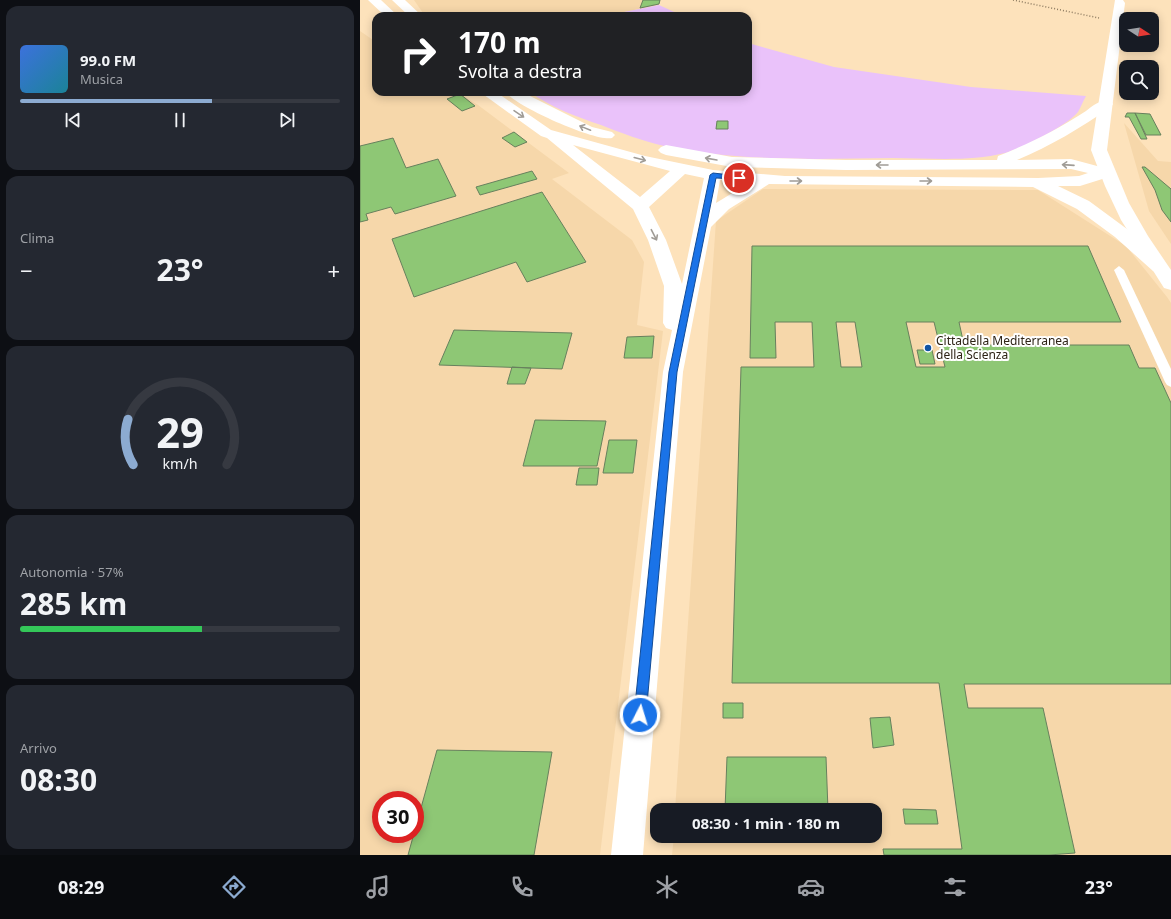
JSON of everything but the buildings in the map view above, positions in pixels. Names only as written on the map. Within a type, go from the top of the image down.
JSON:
[{"type":"street","points":[[374,0],[388,12]]},
{"type":"street","points":[[398,0],[412,12]]},
{"type":"street","points":[[1120,1],[1099,150],[1106,173],[1123,208],[1171,284]]},
{"type":"street","points":[[493,96],[546,132],[640,206],[657,240],[673,286],[673,372],[627,855]]},
{"type":"street","points":[[518,96],[587,130],[623,139]]},
{"type":"street","points":[[992,164],[1038,146],[1067,130],[1106,104]]},
{"type":"street","points":[[546,132],[681,169],[713,175],[785,182],[1080,181],[1106,173]]},
{"type":"street","points":[[652,147],[732,162],[846,165],[1071,164],[1106,173]]},
{"type":"street","points":[[640,206],[681,169]]},
{"type":"street","points":[[673,372],[713,175]]},
{"type":"street","points":[[703,225],[723,205],[765,180]]},
{"type":"street","points":[[1036,182],[1083,205],[1121,233],[1159,267]]},
{"type":"lane","points":[[1119,270],[1171,382]]},
{"type":"path","points":[[1013,0],[1118,21]]},
{"type":"shaded area","points":[[414,0],[660,0],[659,5],[624,12],[422,12]]},
{"type":"shaded area","points":[[659,5],[674,12],[624,12]]},
{"type":"shaded area","points":[[360,31],[372,39],[372,96],[463,96],[478,105],[569,173],[552,179],[632,240],[644,262],[637,325],[663,331],[600,855],[360,855]]},
{"type":"shaded area","points":[[752,44],[834,67],[971,87],[1086,96],[1078,112],[1073,117],[1055,130],[1032,142],[1005,153],[963,159],[807,159],[749,157],[692,151],[664,146],[632,137],[573,115],[536,96],[752,96]]},
{"type":"shaded area","points":[[1124,123],[1158,161],[1171,162],[1171,244],[1149,211]]},
{"type":"shaded area","points":[[763,189],[1038,190],[1126,246],[1167,297],[1171,303],[1171,855],[672,855],[673,843],[882,843],[882,803],[675,803],[716,221]]},
{"type":"place","name":"Cittadella Mediterranea della Scienza","points":[[928,348]]},
{"type":"route","points":[[640,715],[673,372],[713,175],[739,178]]}]
